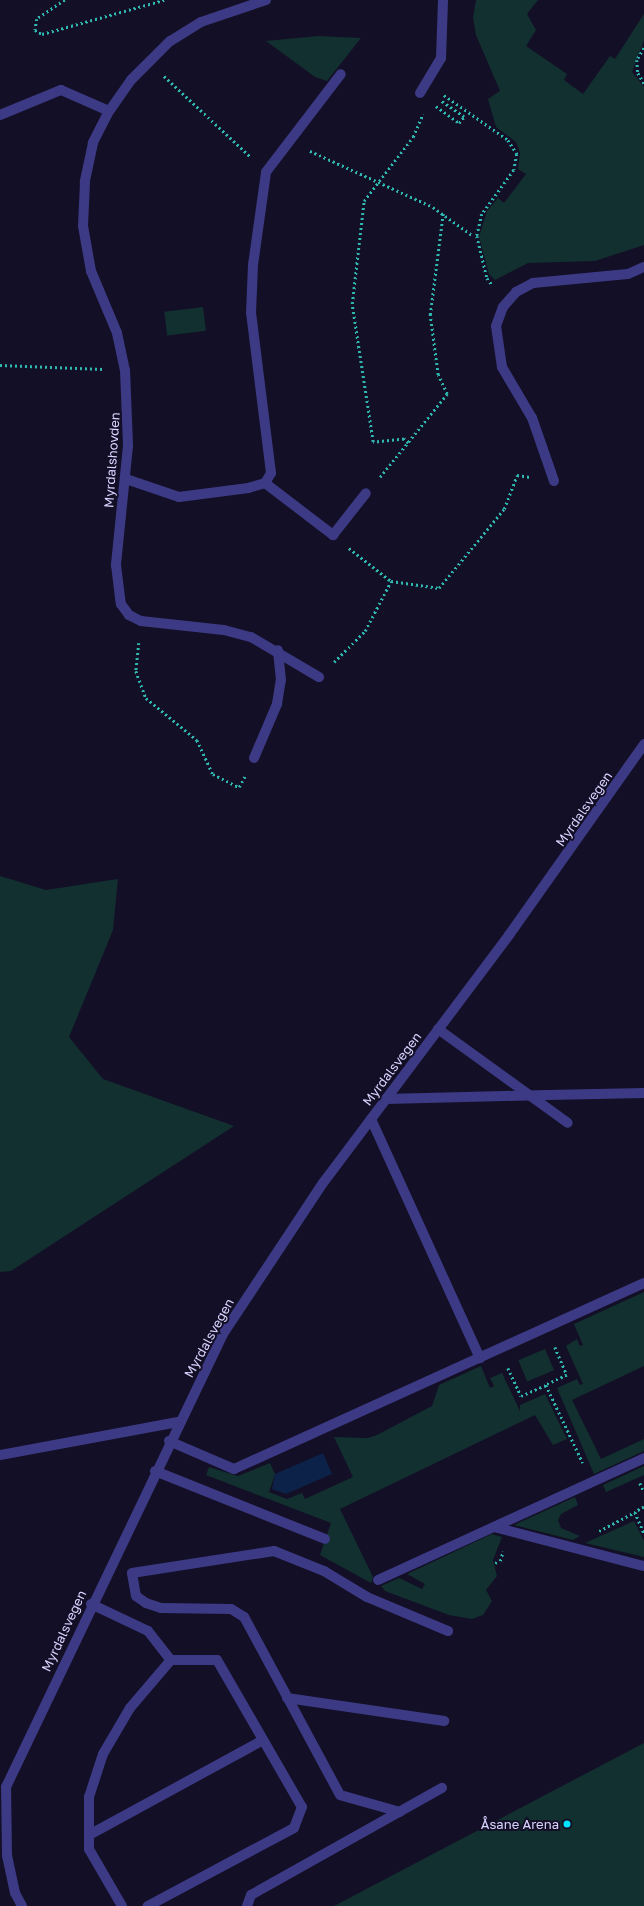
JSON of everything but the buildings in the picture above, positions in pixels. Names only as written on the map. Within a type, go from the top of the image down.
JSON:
[{"type":"street","name":"Myrdalshovden","points":[[266,0],[201,22],[170,41],[149,60],[110,111],[94,143],[85,182],[83,226],[91,271],[117,333],[125,370],[129,413],[126,479],[116,575],[121,604],[129,615],[141,621],[224,630],[278,650],[319,677]]},
{"type":"street","points":[[420,93],[428,82],[441,58],[443,0]]},
{"type":"street","points":[[126,479],[179,497],[217,495],[265,483],[271,473],[251,295],[266,172],[341,74]]},
{"type":"street","points":[[0,115],[61,90],[110,111]]},
{"type":"street","points":[[554,481],[532,418],[502,368],[497,347],[496,326],[509,300],[533,283],[628,274],[644,268]]},
{"type":"street","points":[[265,483],[333,535],[366,492]]},
{"type":"street","points":[[254,758],[277,704],[281,680],[278,650]]},
{"type":"street","name":"Myrdalsvegen","points":[[22,1906],[15,1893],[6,1855],[3,1787],[178,1422],[223,1334],[323,1182],[604,804],[644,744]]},
{"type":"street","points":[[438,1029],[568,1123]]},
{"type":"street","points":[[386,1098],[644,1093]]},
{"type":"street","points":[[371,1119],[480,1358]]},
{"type":"street","points":[[169,1441],[234,1469],[644,1283]]},
{"type":"street","points":[[0,1455],[178,1422]]},
{"type":"street","points":[[378,1580],[644,1458]]},
{"type":"street","points":[[155,1471],[325,1540]]},
{"type":"street","points":[[494,1527],[644,1566]]},
{"type":"street","points":[[400,1812],[340,1795],[244,1617],[231,1609],[161,1608],[146,1603],[136,1596],[132,1573],[274,1551],[324,1570],[367,1596],[448,1631]]},
{"type":"street","points":[[91,1604],[148,1631],[171,1660]]},
{"type":"street","points":[[122,1906],[89,1849],[90,1797],[103,1754],[130,1708],[171,1660],[217,1660],[302,1807],[294,1828],[148,1906]]},
{"type":"street","points":[[287,1698],[444,1721]]},
{"type":"street","points":[[89,1835],[263,1740]]},
{"type":"street","points":[[247,1906],[251,1895],[442,1788]]},
{"type":"path","points":[[65,0],[37,19],[35,30],[42,34],[164,0]]},
{"type":"path","points":[[644,48],[637,60],[638,74],[644,83]]},
{"type":"path","points":[[149,60],[266,172]]},
{"type":"path","points":[[428,82],[508,140],[517,154],[514,170],[482,214],[477,236],[487,278],[509,300]]},
{"type":"path","points":[[430,101],[459,123],[464,118],[434,95],[438,90]]},
{"type":"path","points":[[408,443],[404,439],[373,442],[352,317],[364,201],[413,137],[424,111]]},
{"type":"path","points":[[314,154],[443,213],[472,235]]},
{"type":"path","points":[[386,470],[447,394],[438,375],[430,315],[443,213]]},
{"type":"path","points":[[0,365],[125,370]]},
{"type":"path","points":[[333,535],[391,582],[438,588],[444,585],[504,509],[516,479]]},
{"type":"path","points":[[319,677],[365,630],[391,582]]},
{"type":"path","points":[[141,621],[136,671],[146,698],[197,740],[213,774],[239,787],[254,758]]},
{"type":"path","points":[[499,1349],[521,1396],[546,1385],[567,1375],[546,1328]]},
{"type":"path","points":[[546,1385],[592,1482]]},
{"type":"path","points":[[644,1481],[640,1483],[644,1492]]},
{"type":"path","points":[[569,1546],[644,1507]]},
{"type":"path","points":[[635,1512],[644,1533]]},
{"type":"green space","points":[[476,0],[538,0],[527,14],[536,30],[526,46],[567,74],[564,80],[583,94],[610,56],[615,59],[644,14],[644,40],[632,72],[644,87],[644,245],[595,261],[528,263],[495,280],[489,274],[479,237],[487,211],[498,198],[504,203],[526,174],[518,169],[520,153],[516,142],[496,127],[488,99],[500,91],[476,35],[473,18]]},
{"type":"green space","points":[[318,36],[361,38],[327,81],[315,77],[266,41]]},
{"type":"green space","points":[[203,307],[206,331],[167,336],[164,312]]},
{"type":"green space","points":[[0,876],[46,890],[118,879],[113,930],[69,1037],[103,1079],[234,1126],[11,1271],[0,1272]]},
{"type":"green space","points":[[644,1292],[644,1366],[572,1400],[601,1459],[644,1439],[644,1451],[594,1474],[557,1388],[577,1379],[580,1385],[583,1384],[566,1346],[577,1339],[580,1346],[583,1345],[574,1324]]},
{"type":"green space","points":[[545,1349],[554,1370],[527,1382],[518,1360]]},
{"type":"green space","points":[[481,1366],[490,1388],[494,1386],[490,1378],[502,1373],[520,1411],[520,1405],[545,1394],[567,1439],[553,1445],[535,1415],[340,1509],[373,1577],[371,1583],[320,1555],[331,1523],[206,1475],[209,1467],[238,1476],[270,1463],[275,1474],[269,1492],[287,1499],[302,1493],[305,1499],[353,1477],[334,1437],[368,1438],[377,1435],[432,1406],[439,1385]]},
{"type":"green space","points":[[644,1466],[644,1475],[606,1492],[603,1485]]},
{"type":"green space","points":[[575,1497],[578,1505],[561,1514],[558,1520],[561,1528],[580,1536],[573,1540],[514,1525]]},
{"type":"green space","points":[[634,1521],[644,1541],[644,1557],[585,1543]]},
{"type":"green space","points":[[492,1534],[502,1537],[493,1560],[497,1576],[486,1590],[492,1601],[483,1615],[472,1619],[449,1615],[385,1591],[381,1586],[399,1578],[422,1589],[425,1584],[407,1574]]},
{"type":"green space","name":"Åsane Arena","points":[[644,1743],[644,1906],[334,1906]]},
{"type":"water","points":[[323,1453],[332,1474],[286,1494],[272,1489],[275,1474]]},
{"type":"place","name":"Åsane Arena","points":[[567,1824]]}]
